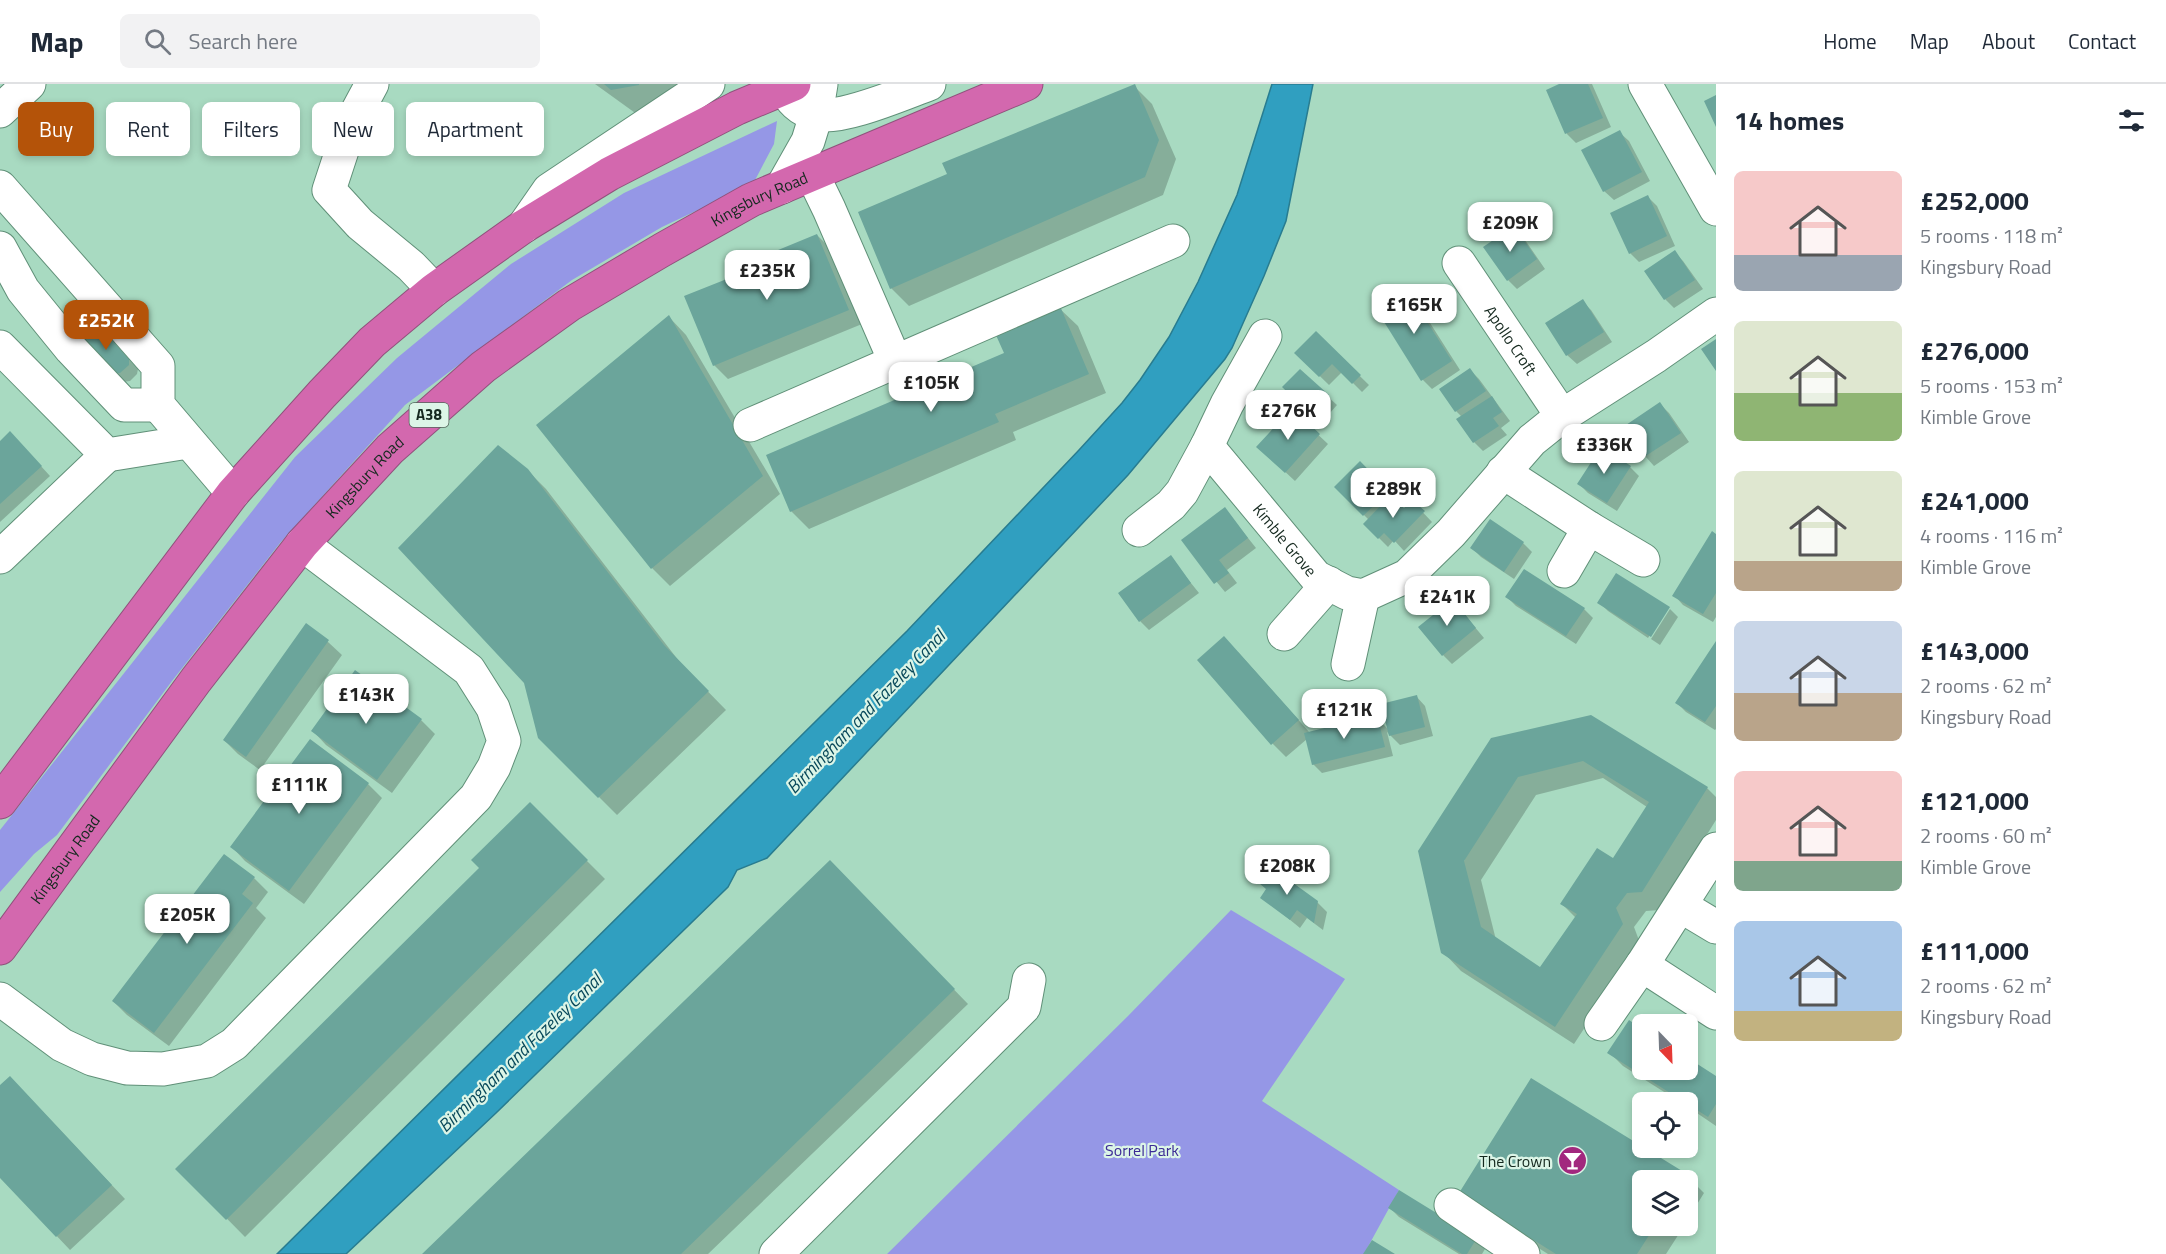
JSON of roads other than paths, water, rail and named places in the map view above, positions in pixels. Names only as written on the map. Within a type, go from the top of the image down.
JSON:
[{"type":"highway","name":"Kingsbury Road","points":[[0,948],[196,680],[302,544],[390,449],[493,360],[569,305],[751,200],[1026,84]]},
{"type":"highway","points":[[0,802],[233,494],[322,394],[372,342],[434,290],[524,226],[609,174],[787,85]]},
{"type":"street","points":[[0,111],[29,84]]},
{"type":"street","points":[[372,84],[351,123],[329,190],[360,224],[411,266],[434,290]]},
{"type":"street","points":[[524,226],[549,190],[708,84]]},
{"type":"street","points":[[819,99],[834,114],[870,106],[929,84]]},
{"type":"street","points":[[1645,84],[1716,209]]},
{"type":"street","points":[[787,85],[792,102],[819,99]]},
{"type":"street","points":[[782,188],[808,141],[819,99]]},
{"type":"street","points":[[812,174],[895,361]]},
{"type":"street","points":[[0,187],[158,366],[158,405],[233,494]]},
{"type":"street","points":[[750,425],[1173,240]]},
{"type":"street","points":[[0,248],[23,290],[71,349],[124,405],[158,405]]},
{"type":"street","name":"Apollo Croft","points":[[1459,263],[1562,416]]},
{"type":"street","points":[[1348,664],[1363,596],[1407,576],[1451,533],[1532,440],[1562,416],[1656,356],[1716,314]]},
{"type":"street","points":[[1139,530],[1171,505],[1182,492],[1265,336]]},
{"type":"street","points":[[0,347],[107,455]]},
{"type":"street","points":[[0,557],[107,455],[188,442]]},
{"type":"street","name":"Kimble Grove","points":[[1208,446],[1316,577],[1347,592],[1363,596]]},
{"type":"street","points":[[1503,472],[1643,560]]},
{"type":"street","points":[[1564,571],[1589,528]]},
{"type":"street","points":[[0,999],[62,1045],[92,1059],[127,1068],[164,1069],[207,1061],[234,1044],[476,797],[494,767],[504,741],[493,708],[469,670],[302,544]]},
{"type":"street","points":[[1284,634],[1329,583]]},
{"type":"street","points":[[1601,1024],[1681,906],[1716,849]]},
{"type":"street","points":[[1681,906],[1716,927]]},
{"type":"street","points":[[1642,965],[1716,1013]]},
{"type":"street","points":[[776,1254],[1024,1007],[1029,980]]},
{"type":"street","points":[[1451,1205],[1523,1254]]},
{"type":"water","name":"Birmingham and Fazeley Canal","points":[[1272,84],[1313,84],[1286,221],[1232,348],[1128,475],[767,858],[737,870],[728,887],[496,1113],[346,1254],[277,1254],[907,631],[1122,403],[1169,337],[1198,282],[1237,195]]},
{"type":"place","name":"The Crown","points":[[1572,1161]]},
{"type":"park label","name":"Sorrel Park","points":[[1142,1150]]}]
